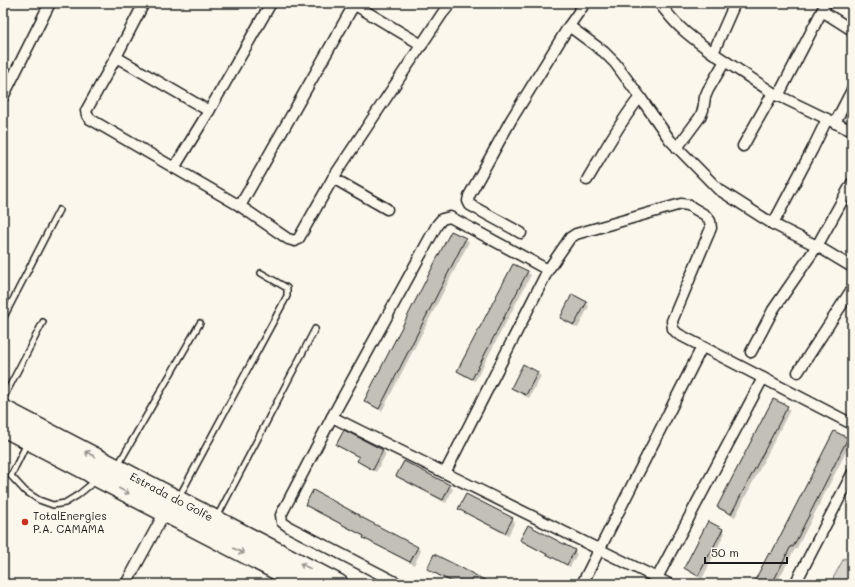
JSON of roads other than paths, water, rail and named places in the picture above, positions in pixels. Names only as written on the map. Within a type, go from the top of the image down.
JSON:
[{"type":"highway","name":"Estrada do Golfe","points":[[3,409],[340,584]]},
{"type":"highway","name":"Estrada do Golfe","points":[[3,427],[98,478],[304,584]]},
{"type":"street","points":[[3,97],[6,84],[50,3]]},
{"type":"street","points":[[144,3],[86,111],[87,116],[240,206],[288,240],[295,241],[300,238],[333,178],[442,14],[451,3]]},
{"type":"street","points":[[174,168],[209,111],[271,3]]},
{"type":"street","points":[[522,233],[470,205],[468,201],[469,196],[511,120],[569,26],[585,3]]},
{"type":"street","points":[[659,3],[680,28],[713,53],[776,94],[852,132]]},
{"type":"street","points":[[713,53],[735,3]]},
{"type":"street","points":[[240,206],[355,4],[422,45]]},
{"type":"street","points":[[743,146],[776,94],[824,7],[852,30]]},
{"type":"street","points":[[569,26],[604,52],[615,63],[670,140],[718,189],[773,224],[817,246],[852,267]]},
{"type":"street","points":[[116,57],[209,111]]},
{"type":"street","points":[[677,148],[700,117],[708,90],[725,61]]},
{"type":"street","points":[[773,224],[831,121],[852,90]]},
{"type":"street","points":[[587,180],[616,130],[640,97]]},
{"type":"street","points":[[333,178],[387,209]]},
{"type":"street","points":[[751,352],[773,310],[817,246],[852,183]]},
{"type":"street","points":[[445,473],[548,270],[570,238],[576,234],[681,204],[688,205],[704,215],[710,221],[711,228],[672,321],[673,329],[678,334],[702,347],[852,424]]},
{"type":"street","points":[[399,584],[289,527],[282,522],[281,515],[332,417],[433,232],[442,219],[450,217],[548,270]]},
{"type":"street","points":[[798,372],[852,289]]},
{"type":"street","points":[[582,584],[702,347]]},
{"type":"street","points":[[657,578],[763,378]]},
{"type":"street","points":[[332,417],[669,584]]},
{"type":"street","points":[[795,584],[852,474]]},
{"type":"street","points":[[126,584],[165,512]]},
{"type":"lane","points":[[3,319],[59,210]]},
{"type":"lane","points":[[178,500],[287,296],[287,288],[261,273]]},
{"type":"lane","points":[[3,399],[43,322]]},
{"type":"lane","points":[[116,468],[200,323]]},
{"type":"lane","points":[[216,520],[315,329]]},
{"type":"lane","points":[[28,441],[11,476],[25,491],[39,500],[53,505],[65,502],[78,495],[98,478]]},
{"type":"place","name":"TotalEnergies P.A. CAMAMA","points":[[25,522]]}]
